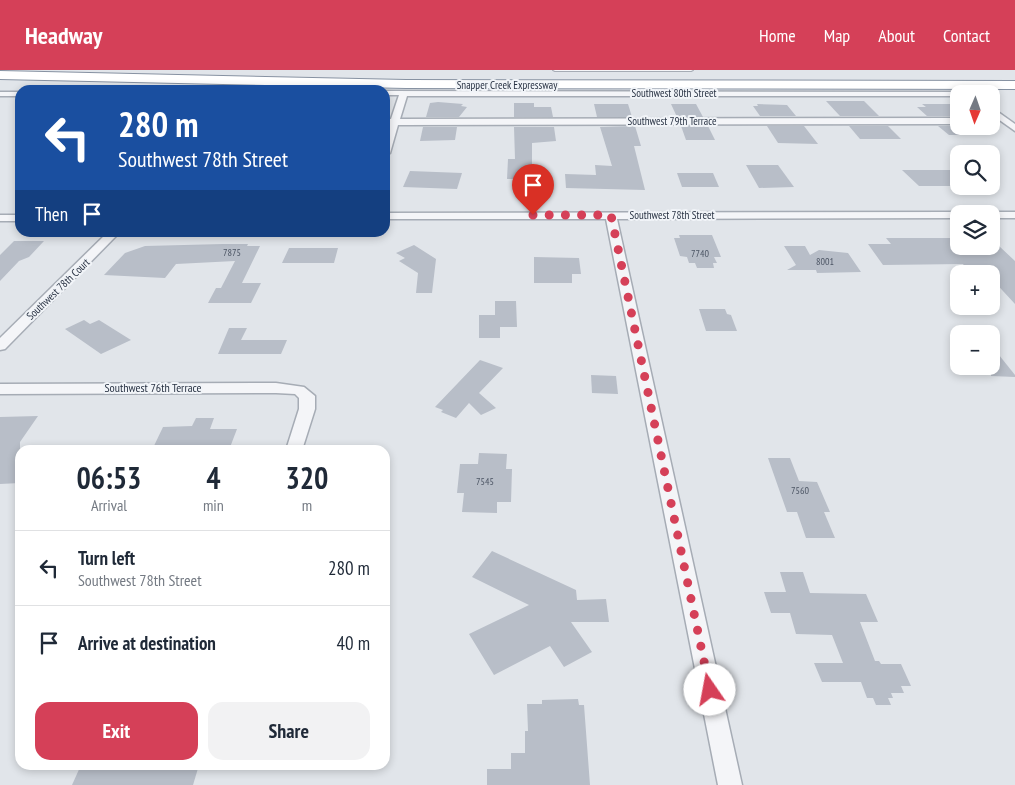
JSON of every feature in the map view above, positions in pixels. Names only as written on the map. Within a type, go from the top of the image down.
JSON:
[{"type":"highway","name":"Snapper Creek Expressway","points":[[58,70],[408,78],[1015,79]]},
{"type":"highway","name":"Snapper Creek Expressway","points":[[0,75],[415,84],[1015,85]]},
{"type":"street","name":"Southwest 80th Street","points":[[390,93],[950,94]]},
{"type":"street","points":[[390,122],[404,93]]},
{"type":"street","points":[[0,94],[15,94]]},
{"type":"street","points":[[1000,117],[1015,128]]},
{"type":"street","name":"Southwest 79th Terrace","points":[[390,122],[950,121]]},
{"type":"street","points":[[1000,121],[1006,121]]},
{"type":"street","points":[[611,215],[730,785]]},
{"type":"street","name":"Southwest 78th Street","points":[[390,216],[950,216]]},
{"type":"street","points":[[1000,216],[1015,216]]},
{"type":"street","points":[[0,218],[15,218]]},
{"type":"street","name":"Southwest 78th Court","points":[[0,346],[110,237]]},
{"type":"street","name":"Southwest 76th Terrace","points":[[0,389],[276,388],[299,390],[305,393],[308,400],[296,445]]},
{"type":"lane","points":[[555,70],[691,70]]},
{"type":"building","points":[[826,101],[864,101],[879,116],[840,116]]},
{"type":"building","points":[[430,103],[463,104],[461,106],[467,107],[459,117],[426,117]]},
{"type":"building","points":[[514,103],[534,103],[534,107],[551,107],[553,117],[514,117]]},
{"type":"building","points":[[594,104],[628,104],[632,117],[597,117]]},
{"type":"building","points":[[671,104],[696,104],[703,117],[677,117]]},
{"type":"building","points":[[757,104],[787,105],[796,116],[760,116],[753,106],[758,106]]},
{"type":"building","points":[[922,104],[950,104],[950,116],[927,116],[917,107],[926,107]]},
{"type":"building","points":[[635,126],[641,146],[634,146],[645,190],[566,188],[565,174],[596,175],[595,165],[612,166],[600,127]]},
{"type":"building","points":[[681,126],[708,126],[715,140],[686,140]]},
{"type":"building","points":[[767,126],[804,126],[818,144],[778,143]]},
{"type":"building","points":[[849,126],[888,126],[901,139],[860,139]]},
{"type":"building","points":[[938,126],[950,126],[949,135]]},
{"type":"building","points":[[423,127],[457,127],[455,140],[420,141]]},
{"type":"building","points":[[514,127],[554,127],[556,141],[532,143],[532,179],[507,179],[508,159],[515,159]]},
{"type":"building","points":[[746,165],[778,165],[794,187],[759,188]]},
{"type":"building","points":[[902,170],[950,170],[950,186],[919,186]]},
{"type":"building","points":[[410,171],[462,173],[457,189],[403,187]]},
{"type":"building","points":[[677,173],[713,173],[719,187],[682,187]]},
{"type":"building","points":[[679,235],[712,235],[721,257],[714,257],[717,263],[713,263],[714,268],[697,268],[695,263],[689,263],[687,257],[680,256],[674,238],[680,238]]},
{"type":"building","points":[[886,238],[950,238],[950,255],[1000,255],[1000,247],[1015,261],[1015,304],[1000,288],[1000,265],[883,265],[868,244],[891,244]]},
{"type":"building","points":[[14,241],[44,241],[29,257],[19,261],[0,281],[0,255]]},
{"type":"building","points":[[223,244],[260,246],[242,283],[261,283],[251,303],[208,303],[216,288],[221,288],[235,261],[176,264],[165,278],[104,275],[125,253],[145,246]]},
{"type":"building","points":[[414,245],[436,259],[432,293],[416,293],[418,273],[399,261],[405,258],[396,253]]},
{"type":"building","points":[[784,246],[805,246],[810,255],[819,250],[848,253],[861,272],[817,273],[816,270],[787,270],[796,265]]},
{"type":"building","points":[[289,248],[338,248],[334,263],[282,263]]},
{"type":"building","points":[[534,257],[579,258],[581,274],[572,274],[572,283],[534,283]]},
{"type":"building","points":[[495,301],[516,301],[517,327],[500,327],[500,338],[479,338],[479,315],[495,315]]},
{"type":"building","points":[[699,309],[725,309],[727,314],[731,315],[737,331],[706,331]]},
{"type":"building","points":[[84,320],[90,324],[99,320],[131,340],[101,354],[65,329]]},
{"type":"building","points":[[229,328],[247,328],[241,340],[287,340],[281,354],[218,354]]},
{"type":"building","points":[[1000,356],[1015,377],[991,376],[1000,375]]},
{"type":"building","points":[[480,360],[503,368],[479,393],[496,408],[481,415],[469,403],[456,418],[441,412],[443,410],[435,407]]},
{"type":"building","points":[[591,375],[616,376],[618,394],[592,393]]},
{"type":"building","points":[[38,416],[20,442],[20,445],[15,445],[15,483],[0,484],[0,417]]},
{"type":"building","points":[[196,418],[214,418],[210,429],[237,429],[231,445],[154,445],[163,427],[192,426]]},
{"type":"building","points":[[479,453],[507,454],[506,469],[512,469],[511,502],[497,502],[497,513],[462,512],[464,493],[457,493],[460,464],[478,464]]},
{"type":"building","points":[[768,458],[790,458],[799,481],[817,482],[830,512],[824,512],[835,538],[806,538],[797,512],[787,512]]},
{"type":"building","points":[[492,551],[576,590],[577,600],[606,599],[609,622],[571,622],[592,652],[564,667],[550,646],[494,675],[469,634],[529,605],[472,577]]},
{"type":"building","points":[[780,572],[803,572],[810,593],[866,594],[878,622],[860,622],[875,661],[879,661],[881,664],[901,664],[911,686],[901,686],[904,693],[891,693],[893,698],[888,698],[891,705],[876,705],[873,698],[867,698],[861,682],[822,682],[814,663],[843,663],[832,635],[796,634],[790,613],[771,613],[764,592],[786,592]]},
{"type":"building","points":[[578,699],[579,705],[584,705],[590,785],[487,785],[487,769],[511,769],[511,753],[525,753],[525,731],[528,731],[527,704],[542,704],[542,700]]},
{"type":"building","points":[[79,770],[198,770],[193,785],[72,785]]},
{"type":"route","points":[[533,215],[611,215],[710,690]]}]
